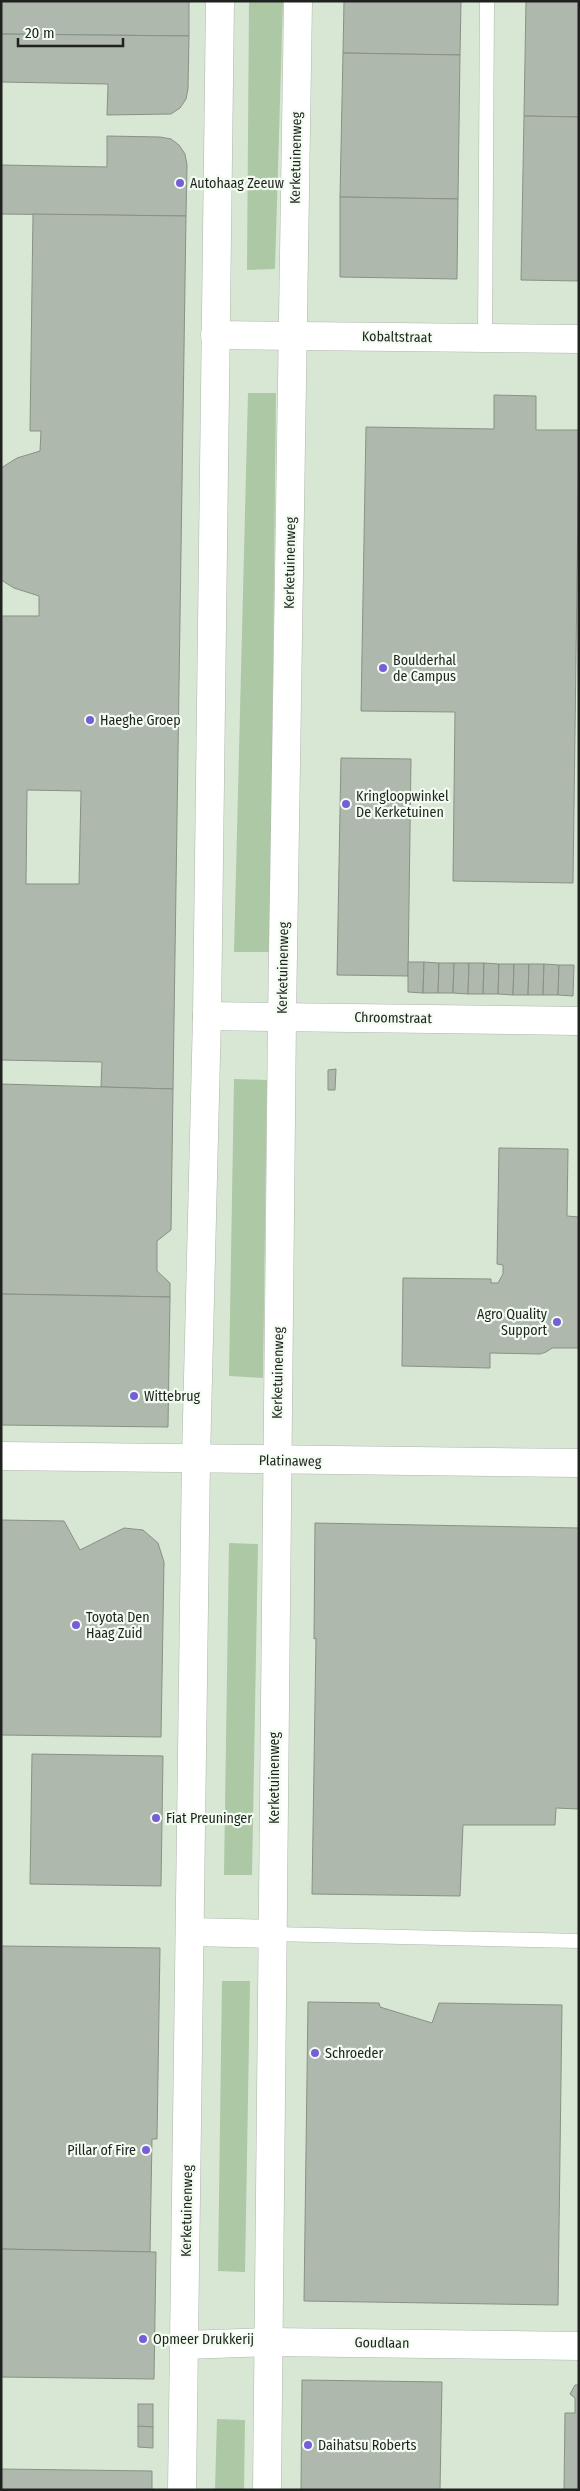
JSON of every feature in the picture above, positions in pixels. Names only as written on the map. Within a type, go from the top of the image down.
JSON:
[{"type":"street","name":"Kerketuinenweg","points":[[182,2490],[196,1459],[207,1016],[220,1]]},
{"type":"street","name":"Kerketuinenweg","points":[[267,2490],[282,1017],[298,1]]},
{"type":"street","name":"Kobaltstraat","points":[[216,335],[579,339]]},
{"type":"street","name":"Chroomstraat","points":[[207,1016],[579,1020]]},
{"type":"street","name":"Platinaweg","points":[[1,1456],[277,1461],[579,1463]]},
{"type":"street","points":[[190,1932],[273,1934]]},
{"type":"street","name":"Goudlaan","points":[[185,2345],[269,2342],[579,2346]]},
{"type":"lane","points":[[485,338],[486,1]]},
{"type":"lane","points":[[273,1934],[579,1941]]},
{"type":"shaded area","points":[[1,1],[579,1],[579,2490],[1,2490]]},
{"type":"green space","points":[[249,1],[283,1],[275,269],[247,270]]},
{"type":"green space","points":[[248,393],[276,393],[270,952],[234,952]]},
{"type":"green space","points":[[234,1079],[267,1080],[263,1378],[229,1376]]},
{"type":"green space","points":[[229,1543],[258,1544],[252,1875],[224,1875]]},
{"type":"green space","points":[[222,1981],[250,1981],[245,2272],[218,2271]]},
{"type":"green space","points":[[217,2419],[245,2420],[244,2490],[215,2490]]},
{"type":"building","points":[[1,1],[189,1],[189,36],[1,34]]},
{"type":"building","points":[[344,1],[461,1],[460,55],[343,53]]},
{"type":"building","points":[[526,1],[579,1],[579,117],[524,116]]},
{"type":"building","points":[[1,34],[189,36],[188,89],[186,99],[180,108],[171,114],[107,115],[108,84],[1,82]]},
{"type":"building","points":[[343,53],[460,55],[458,199],[340,197]]},
{"type":"building","points":[[524,116],[579,117],[579,281],[521,280]]},
{"type":"building","points":[[107,136],[160,137],[171,139],[179,145],[185,154],[187,165],[186,216],[1,214],[1,165],[107,167]]},
{"type":"building","points":[[340,197],[458,199],[457,279],[340,277]]},
{"type":"building","name":"Haeghe Groep","points":[[33,214],[186,216],[173,1089],[101,1087],[102,1062],[1,1060],[1,616],[39,616],[39,596],[14,588],[1,580],[1,468],[17,458],[40,451],[41,431],[30,431]],"holes":[[[27,790],[81,791],[79,884],[26,884]]]},
{"type":"building","points":[[494,395],[536,396],[536,430],[579,430],[573,883],[453,881],[455,712],[361,711],[366,427],[494,429]]},
{"type":"building","points":[[341,758],[411,759],[408,976],[337,975]]},
{"type":"building","points":[[408,962],[424,962],[423,993],[408,992]]},
{"type":"building","points":[[424,962],[439,963],[438,993],[423,993]]},
{"type":"building","points":[[439,963],[454,963],[453,993],[438,993]]},
{"type":"building","points":[[454,963],[469,963],[468,994],[453,993]]},
{"type":"building","points":[[469,963],[484,963],[483,994],[468,994]]},
{"type":"building","points":[[484,963],[499,964],[498,994],[483,994]]},
{"type":"building","points":[[499,964],[514,964],[513,995],[498,994]]},
{"type":"building","points":[[514,964],[529,964],[528,995],[513,995]]},
{"type":"building","points":[[529,964],[544,964],[543,995],[528,995]]},
{"type":"building","points":[[544,964],[559,965],[558,995],[543,995]]},
{"type":"building","points":[[559,965],[574,965],[573,996],[558,995]]},
{"type":"building","points":[[336,1069],[335,1090],[328,1090],[328,1070]]},
{"type":"building","points":[[1,1084],[173,1089],[171,1230],[157,1241],[157,1271],[170,1283],[170,1297],[1,1294]]},
{"type":"building","points":[[499,1148],[568,1149],[567,1216],[579,1217],[579,1348],[552,1348],[540,1354],[490,1353],[490,1368],[402,1366],[403,1278],[491,1279],[491,1283],[498,1283],[503,1274],[503,1265],[497,1264]]},
{"type":"building","points":[[1,1294],[170,1297],[168,1427],[1,1425]]},
{"type":"building","points":[[1,1520],[64,1521],[80,1550],[124,1528],[143,1530],[158,1543],[164,1562],[161,1737],[1,1735]]},
{"type":"building","points":[[315,1523],[579,1528],[579,1809],[556,1808],[555,1825],[463,1825],[460,1896],[312,1894],[316,1638],[314,1639]]},
{"type":"building","points":[[32,1754],[163,1756],[161,1886],[30,1884]]},
{"type":"building","points":[[1,1946],[160,1948],[157,2139],[152,2139],[150,2252],[1,2249]]},
{"type":"building","points":[[308,2002],[379,2003],[380,2007],[432,2023],[439,2003],[562,2005],[558,2305],[304,2301]]},
{"type":"building","points":[[1,2249],[156,2252],[154,2379],[1,2377]]},
{"type":"building","points":[[302,2380],[442,2382],[440,2490],[301,2490]]},
{"type":"building","points":[[575,2385],[579,2385],[579,2490],[564,2490],[565,2413],[575,2413],[575,2398],[570,2394]]},
{"type":"building","points":[[138,2404],[153,2404],[153,2427],[138,2427]]},
{"type":"building","points":[[138,2426],[153,2427],[153,2448],[138,2447]]},
{"type":"building","points":[[1,2469],[152,2471],[152,2490],[1,2490]]},
{"type":"place","name":"Autohaag Zeeuw","points":[[180,183]]},
{"type":"place","name":"Boulderhal de Campus","points":[[383,668]]},
{"type":"place","name":"Haeghe Groep","points":[[90,720]]},
{"type":"place","name":"Kringloopwinkel De Kerketuinen","points":[[346,804]]},
{"type":"place","name":"Agro Quality Support","points":[[557,1322]]},
{"type":"place","name":"Wittebrug","points":[[134,1396]]},
{"type":"place","name":"Toyota Den Haag Zuid","points":[[76,1625]]},
{"type":"place","name":"Fiat Preuninger","points":[[156,1818]]},
{"type":"place","name":"Schroeder","points":[[315,2053]]},
{"type":"place","name":"Pillar of Fire","points":[[146,2150]]},
{"type":"place","name":"Opmeer Drukkerij","points":[[143,2339]]},
{"type":"place","name":"Daihatsu Roberts","points":[[308,2445]]}]
